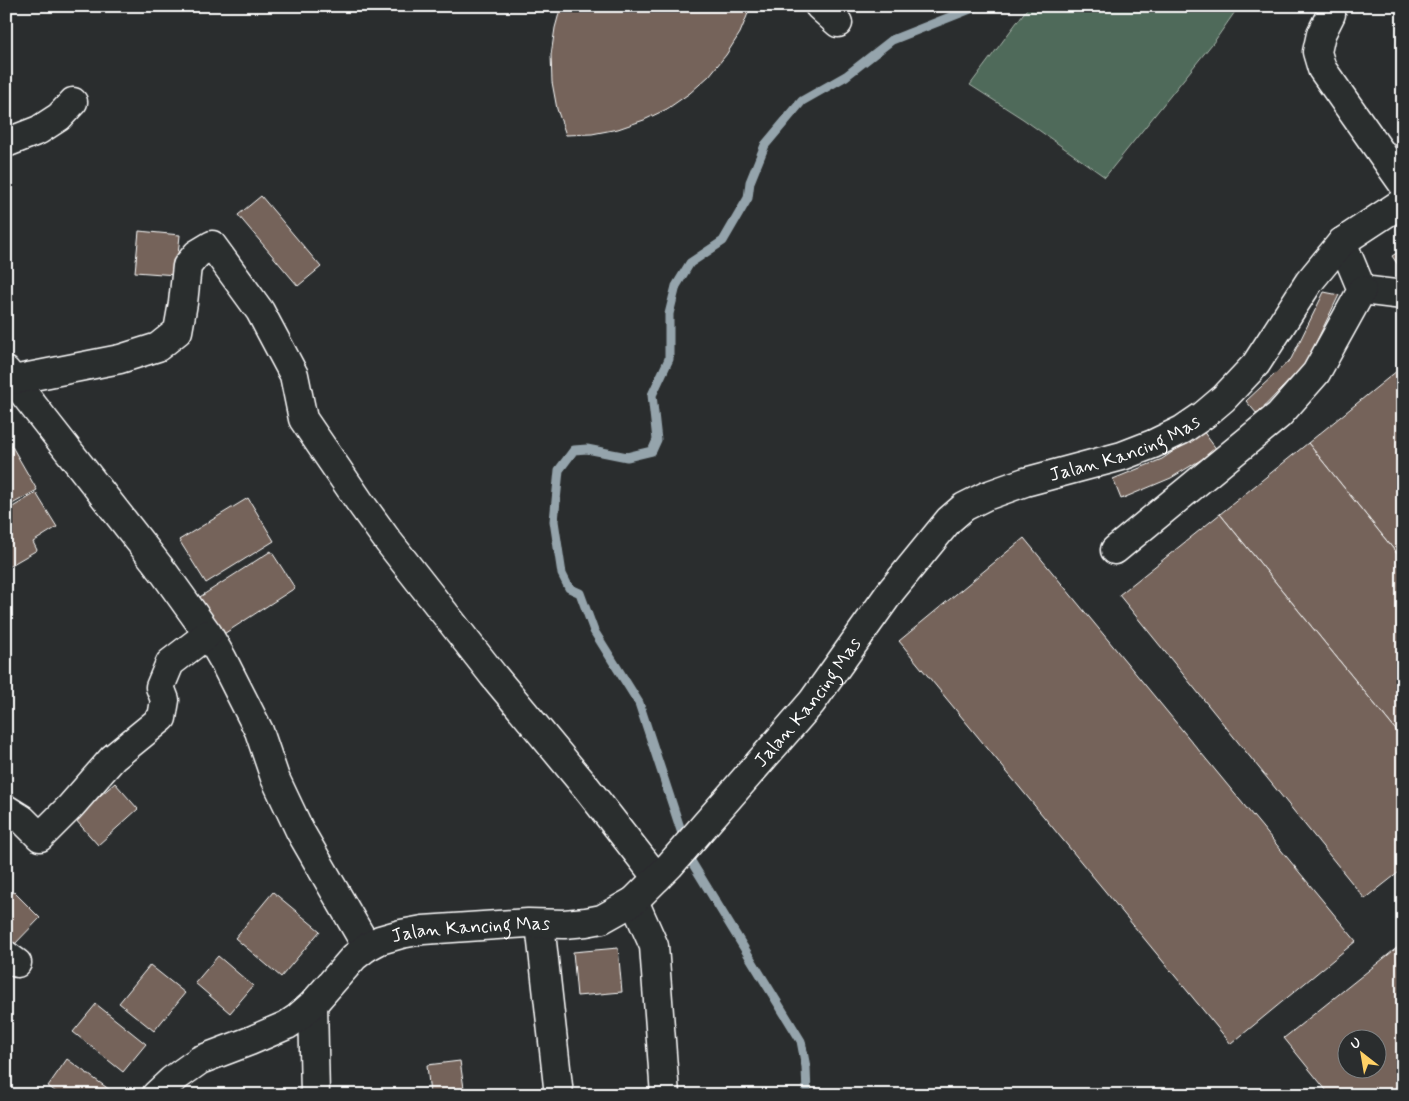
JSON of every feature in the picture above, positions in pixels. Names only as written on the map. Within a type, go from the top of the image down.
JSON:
[{"type":"street","points":[[1331,14],[1321,34],[1317,52],[1322,69],[1403,184]]},
{"type":"street","points":[[6,143],[39,130],[59,117],[73,102]]},
{"type":"street","name":"Jalan Kancing Mas","points":[[156,1095],[172,1080],[200,1060],[287,1025],[313,1004],[354,957],[380,940],[423,930],[564,924],[602,919],[634,901],[696,836],[812,702],[891,591],[949,520],[964,507],[986,496],[1025,482],[1122,456],[1182,430],[1204,415],[1224,398],[1256,364],[1309,282],[1342,242],[1403,202]]},
{"type":"street","points":[[1342,242],[1362,290]]},
{"type":"street","points":[[367,947],[300,831],[275,778],[259,731],[208,634],[165,574],[10,375],[120,359],[158,347],[178,332],[187,266],[197,254],[212,246],[260,311],[294,375],[303,419],[359,501],[457,629],[586,787],[664,871]]},
{"type":"street","points":[[1362,290],[1403,295]]},
{"type":"street","points":[[1115,550],[1279,415],[1316,373],[1362,290]]},
{"type":"street","points":[[6,809],[22,820],[40,837],[114,758],[162,718],[165,700],[160,687],[170,663],[208,634]]},
{"type":"street","points":[[634,901],[654,946],[665,1095]]},
{"type":"street","points":[[540,924],[559,1095]]},
{"type":"street","points":[[313,1004],[315,1095]]},
{"type":"green space","points":[[1029,6],[1239,6],[1216,39],[1105,177],[1023,119],[970,85]]},
{"type":"building","points":[[561,6],[751,6],[740,33],[726,55],[709,76],[690,93],[667,109],[618,129],[592,134],[566,135],[557,109],[552,82],[551,55]]},
{"type":"building","points":[[261,196],[321,267],[298,286],[238,215]]},
{"type":"building","points":[[139,231],[180,235],[176,275],[135,272]]},
{"type":"building","points":[[1400,251],[1403,255],[1403,272],[1392,256]]},
{"type":"building","points":[[1324,292],[1339,295],[1306,363],[1257,414],[1246,401],[1291,359]]},
{"type":"building","points":[[1403,366],[1403,561],[1308,443]]},
{"type":"building","points":[[1203,431],[1217,450],[1171,478],[1121,499],[1113,479],[1162,459]]},
{"type":"building","points":[[6,436],[37,490],[7,507],[6,504]]},
{"type":"building","points":[[1308,443],[1403,561],[1403,739],[1220,514]]},
{"type":"building","points":[[36,493],[57,527],[33,542],[37,550],[6,568],[6,511]]},
{"type":"building","points":[[248,498],[274,541],[206,583],[179,540]]},
{"type":"building","points":[[1220,514],[1403,739],[1403,869],[1365,899],[1119,595]]},
{"type":"building","points":[[1024,538],[1356,941],[1231,1044],[899,641]]},
{"type":"building","points":[[271,551],[295,588],[216,639],[192,602]]},
{"type":"building","points":[[115,783],[138,809],[98,845],[74,818]]},
{"type":"building","points":[[14,892],[40,918],[12,947],[6,941],[6,899]]},
{"type":"building","points":[[273,892],[320,931],[281,977],[235,938]]},
{"type":"building","points":[[1403,943],[1403,1095],[1330,1095],[1284,1038]]},
{"type":"building","points":[[618,948],[622,992],[577,996],[573,952]]},
{"type":"building","points":[[218,956],[253,986],[230,1013],[195,983]]},
{"type":"building","points":[[150,965],[185,993],[154,1031],[119,1003]]},
{"type":"building","points":[[96,1004],[146,1044],[123,1072],[73,1032]]},
{"type":"building","points":[[67,1059],[117,1095],[60,1095],[48,1086]]},
{"type":"building","points":[[460,1061],[465,1095],[430,1095],[427,1065]]},
{"type":"waterway","points":[[807,1095],[806,1067],[801,1041],[691,861],[639,703],[594,631],[580,593],[569,588],[562,574],[554,521],[559,470],[574,450],[587,449],[627,457],[652,451],[657,440],[652,395],[669,359],[669,314],[676,286],[690,263],[723,241],[748,198],[750,182],[765,145],[802,101],[846,76],[892,40],[978,6]]}]
